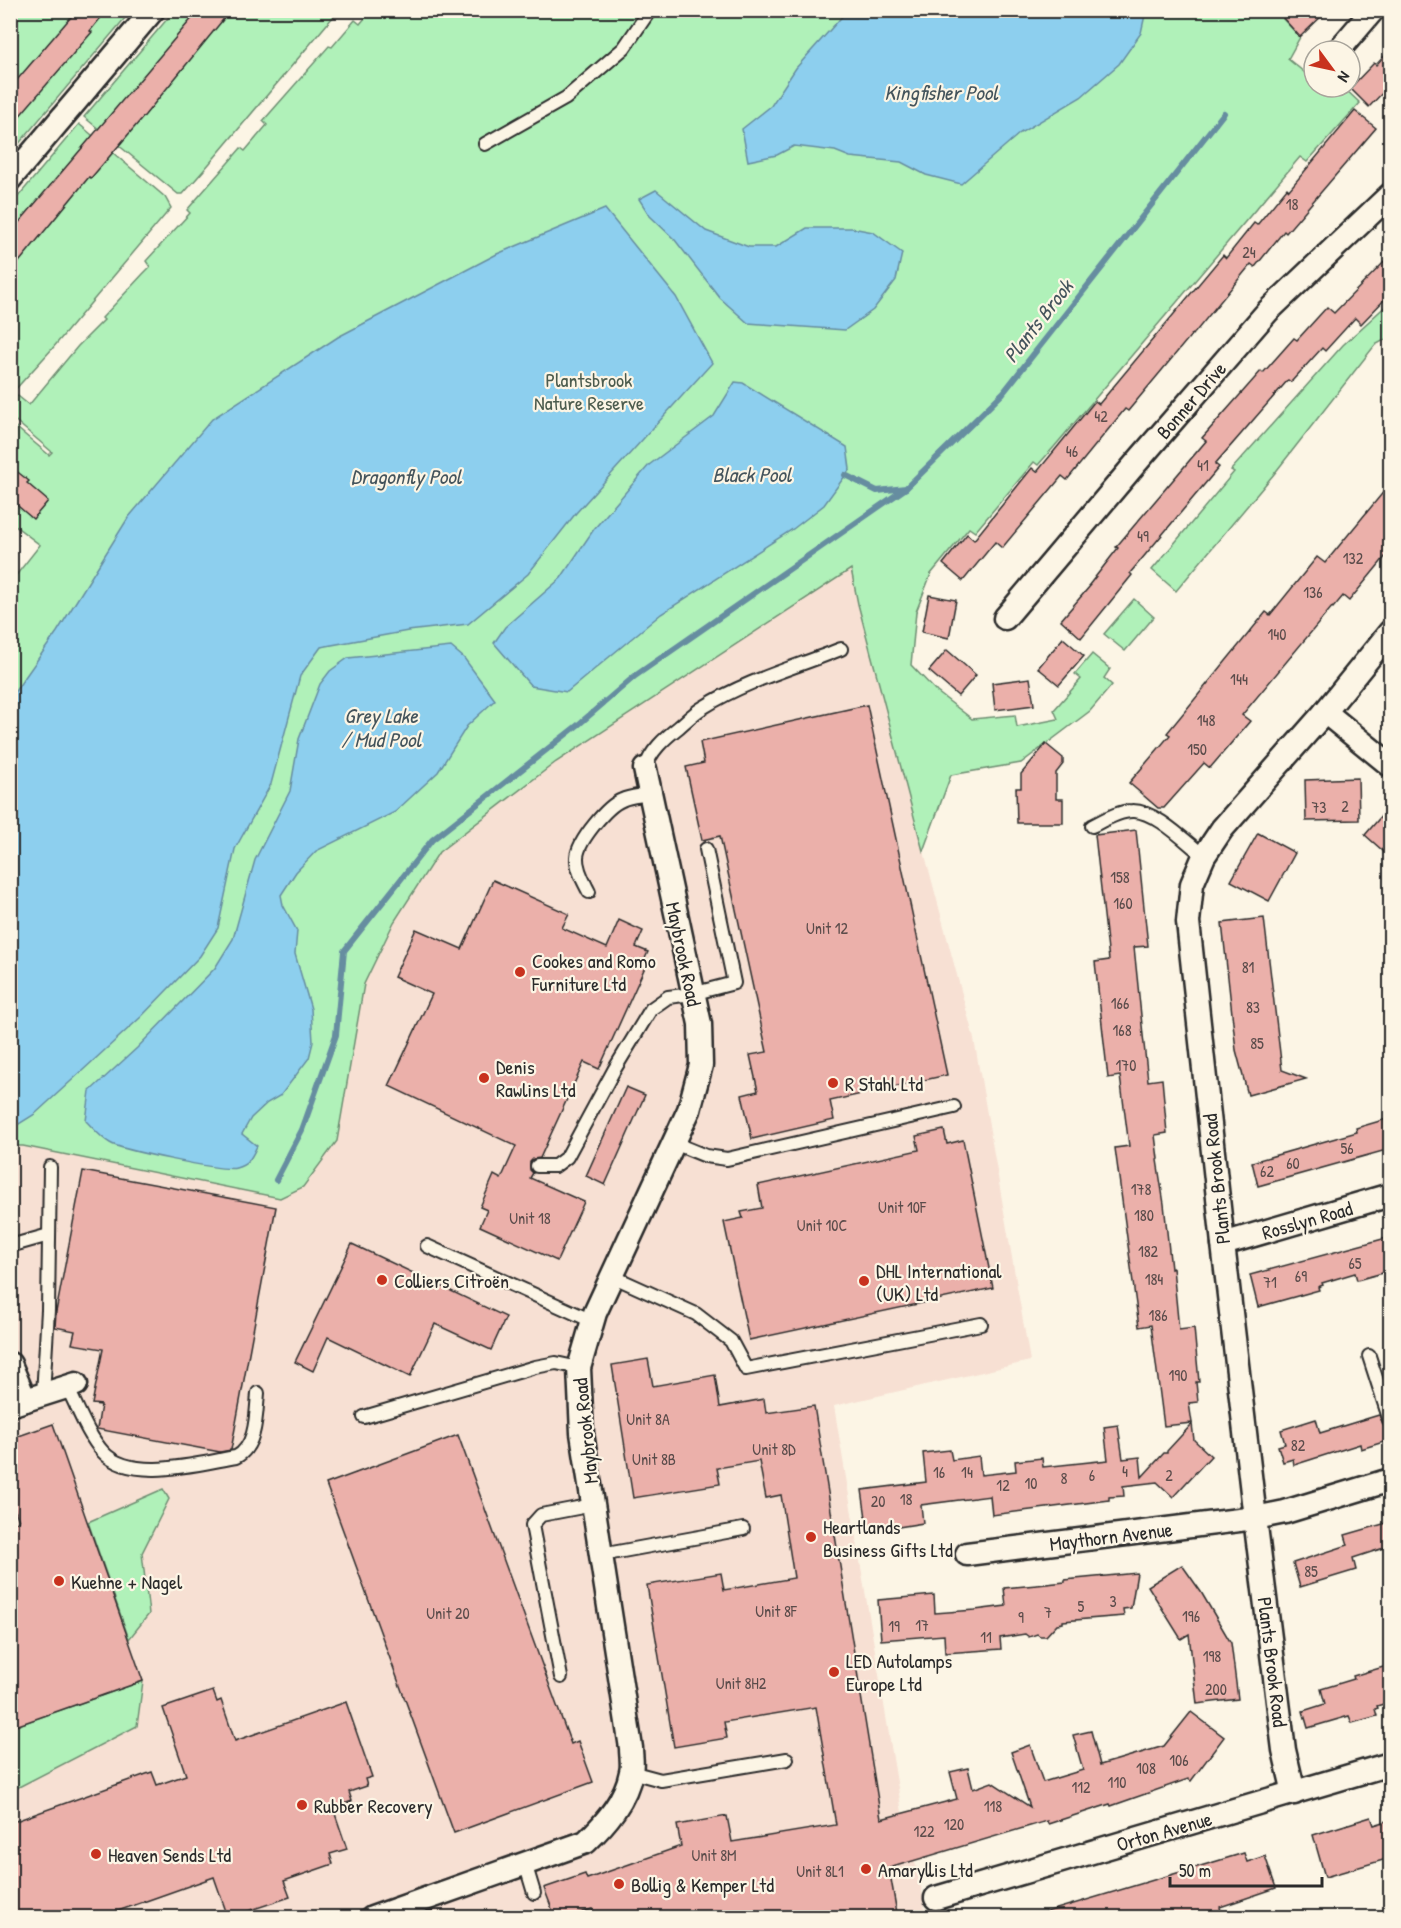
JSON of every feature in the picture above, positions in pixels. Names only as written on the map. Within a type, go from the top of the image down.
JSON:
[{"type":"street","points":[[10,178],[153,10]]},
{"type":"street","points":[[1348,39],[1373,10]]},
{"type":"street","name":"Bonner Drive","points":[[1005,618],[1268,311],[1390,195]]},
{"type":"street","name":"Plants Brook Road","points":[[1294,1793],[1284,1750],[1255,1518],[1188,922],[1192,884],[1204,856],[1222,829],[1390,632]]},
{"type":"street","points":[[1324,712],[1390,765]]},
{"type":"street","name":"Maybrook Road","points":[[372,1917],[586,1842],[606,1823],[618,1804],[631,1772],[631,1748],[582,1433],[579,1368],[592,1321],[689,1110],[701,1065],[700,1024],[645,769]]},
{"type":"street","name":"Rosslyn Road","points":[[1223,1244],[1390,1195]]},
{"type":"street","points":[[10,1364],[26,1400],[72,1386]]},
{"type":"street","name":"Maythorn Avenue","points":[[967,1554],[1255,1518],[1286,1512],[1390,1480]]},
{"type":"street","name":"Orton Avenue","points":[[936,1898],[1390,1764]]},
{"type":"lane","points":[[485,144],[566,98],[624,48],[650,10]]},
{"type":"lane","points":[[645,769],[647,760],[654,750],[669,734],[703,707],[731,692],[840,649]]},
{"type":"lane","points":[[589,892],[580,873],[577,856],[590,831],[603,813],[622,800],[650,794]]},
{"type":"lane","points":[[1092,826],[1111,817],[1133,811],[1152,816],[1204,856]]},
{"type":"lane","points":[[537,1166],[555,1166],[567,1157],[614,1070],[651,1009],[668,997],[692,994],[734,983],[705,849]]},
{"type":"lane","points":[[674,1143],[706,1156],[727,1159],[954,1107]]},
{"type":"lane","points":[[26,1400],[48,1310],[50,1167]]},
{"type":"lane","points":[[17,1244],[49,1234]]},
{"type":"lane","points":[[427,1246],[592,1321]]},
{"type":"lane","points":[[612,1276],[696,1314],[731,1341],[746,1368],[981,1324]]},
{"type":"lane","points":[[1369,1356],[1390,1421]]},
{"type":"lane","points":[[364,1417],[535,1367],[556,1363],[579,1368]]},
{"type":"lane","points":[[72,1386],[93,1437],[104,1453],[112,1460],[131,1468],[152,1470],[236,1457],[243,1453],[254,1429],[258,1393]]},
{"type":"lane","points":[[561,1677],[532,1525],[541,1515],[593,1504]]},
{"type":"lane","points":[[601,1555],[743,1529]]},
{"type":"lane","points":[[631,1772],[661,1780],[787,1759]]},
{"type":"lane","points":[[525,1863],[534,1893]]},
{"type":"shaded area","points":[[851,568],[858,604],[974,1039],[1030,1361],[834,1406],[904,1824],[920,1880],[926,1917],[11,1918],[11,1146],[23,1146],[280,1198],[337,1141],[364,984],[394,922],[439,852],[556,762]]},
{"type":"green space","points":[[11,11],[131,11],[11,153]]},
{"type":"green space","points":[[174,11],[338,11],[183,194],[178,194],[84,117]]},
{"type":"green space","name":"Plantsbrook Nature Reserve","points":[[371,11],[1291,11],[1283,19],[1300,37],[1288,59],[1302,70],[1302,99],[1356,99],[1360,103],[1307,162],[1300,157],[1054,447],[1038,465],[1034,462],[975,532],[969,528],[931,574],[916,612],[911,665],[937,692],[972,719],[1015,715],[1017,727],[1058,719],[1054,710],[1081,679],[1075,674],[1092,654],[1110,669],[1104,678],[1112,685],[1090,711],[1021,763],[951,775],[923,851],[858,604],[851,569],[556,762],[439,852],[394,922],[364,984],[337,1141],[303,1187],[280,1198],[23,1146],[11,1146],[10,583],[40,545],[14,525],[11,518],[11,423],[49,455],[52,452],[11,417],[11,205],[79,124],[165,197],[171,208],[13,392],[29,405],[78,346],[104,320],[102,318],[150,267],[146,261],[190,213],[187,210],[241,148],[245,151],[267,125],[263,121],[355,20],[360,24]]},
{"type":"green space","points":[[1390,302],[1390,337],[1375,345],[1274,474],[1176,591],[1152,570],[1234,472],[1231,470],[1343,345]]},
{"type":"green space","points":[[1134,599],[1154,617],[1125,651],[1104,634]]},
{"type":"green space","points":[[163,1489],[169,1499],[142,1553],[149,1614],[129,1639],[88,1522]]},
{"type":"green space","points":[[143,1681],[137,1726],[11,1791],[10,1728]]},
{"type":"water","name":"Kingfisher Pool","points":[[847,11],[1143,11],[1145,15],[1141,33],[1119,64],[1081,97],[1020,133],[961,184],[926,175],[901,162],[850,157],[835,151],[794,146],[777,155],[748,161],[742,129],[771,106],[796,68]]},
{"type":"water","points":[[656,190],[706,231],[749,247],[776,247],[807,228],[852,228],[873,232],[902,253],[896,280],[873,310],[845,330],[748,323],[720,298],[675,240],[650,216],[639,199]]},
{"type":"water","name":"Dragonfly Pool","points":[[605,209],[676,297],[712,363],[576,513],[528,574],[468,624],[408,631],[321,647],[300,676],[271,784],[235,849],[218,928],[200,956],[141,1017],[35,1114],[11,1129],[11,697],[57,632],[128,518],[212,419],[338,337],[497,254]]},
{"type":"water","name":"Black Pool","points":[[735,382],[743,383],[847,447],[850,469],[824,505],[793,529],[661,614],[567,692],[531,686],[494,643],[505,627],[561,578],[594,529],[649,465],[714,416]]},
{"type":"water","name":"Grey Lake / Mud Pool","points":[[451,647],[464,658],[495,700],[467,726],[438,772],[395,812],[316,851],[296,872],[281,895],[283,905],[297,931],[295,954],[311,1009],[313,1042],[309,1058],[281,1095],[267,1103],[251,1118],[242,1134],[257,1146],[250,1160],[236,1168],[213,1167],[152,1155],[107,1141],[86,1121],[90,1091],[137,1048],[215,968],[233,939],[255,860],[290,791],[299,739],[320,684],[330,671],[348,658]]},
{"type":"building","points":[[77,10],[107,10],[90,31],[92,32],[10,127],[10,88]]},
{"type":"building","points":[[199,10],[231,10],[10,273],[10,233]]},
{"type":"building","points":[[1291,10],[1328,10],[1300,37],[1283,18]]},
{"type":"building","points":[[1390,50],[1390,85],[1369,107],[1361,99],[1362,76],[1374,63],[1376,65]]},
{"type":"building","points":[[1355,111],[1376,128],[1255,267],[1251,264],[1128,411],[1125,409],[1067,480],[1062,476],[1002,548],[995,542],[963,581],[943,564],[967,534],[974,540],[1032,468],[1037,472],[1095,401],[1099,404],[1223,255],[1226,258],[1254,223],[1257,225]]},
{"type":"building","points":[[1390,256],[1390,294],[1361,324],[1355,318],[1325,351],[1322,348],[1291,382],[1288,380],[1215,464],[1219,467],[1130,573],[1132,575],[1081,638],[1061,620],[1090,586],[1118,548],[1116,547],[1206,441],[1202,438],[1261,371],[1263,373],[1294,338],[1297,340],[1327,307],[1334,313]]},
{"type":"building","points":[[10,466],[29,481],[27,483],[48,501],[33,519],[12,501],[10,503]]},
{"type":"building","points":[[1390,484],[1390,551],[1349,601],[1343,596],[1332,607],[1242,715],[1250,721],[1210,768],[1204,763],[1164,808],[1158,808],[1129,783],[1170,735],[1167,733],[1266,612],[1270,615],[1317,557],[1325,563]]},
{"type":"building","points":[[929,595],[956,600],[949,638],[922,632]]},
{"type":"building","points":[[1063,638],[1084,656],[1059,685],[1038,668]]},
{"type":"building","points":[[947,650],[976,675],[958,696],[929,671]]},
{"type":"building","points":[[1030,678],[1034,705],[995,710],[992,683]]},
{"type":"building","points":[[867,705],[947,1075],[830,1101],[834,1120],[752,1139],[742,1095],[758,1091],[750,1055],[767,1052],[720,836],[702,840],[686,767],[704,763],[700,742]]},
{"type":"building","points":[[1046,744],[1063,758],[1063,764],[1056,773],[1056,799],[1063,799],[1063,823],[1017,823],[1016,788],[1021,788],[1021,774]]},
{"type":"building","points":[[1358,778],[1359,820],[1306,821],[1305,780]]},
{"type":"building","points":[[1390,806],[1390,857],[1365,835]]},
{"type":"building","points":[[1136,830],[1148,946],[1134,947],[1143,1035],[1148,1081],[1162,1079],[1167,1133],[1155,1135],[1157,1160],[1171,1269],[1173,1268],[1179,1330],[1194,1328],[1199,1382],[1196,1382],[1198,1402],[1189,1403],[1192,1423],[1164,1426],[1151,1325],[1139,1327],[1115,1148],[1129,1146],[1120,1076],[1108,1078],[1095,962],[1109,960],[1095,835]]},
{"type":"building","points":[[1258,833],[1295,853],[1269,901],[1231,881]]},
{"type":"building","points":[[493,880],[569,914],[562,928],[607,948],[619,920],[643,931],[636,947],[648,952],[642,965],[645,967],[599,1069],[584,1062],[540,1158],[530,1162],[530,1170],[533,1173],[530,1178],[584,1202],[557,1261],[480,1226],[487,1210],[480,1207],[494,1175],[501,1179],[516,1146],[389,1086],[432,994],[394,977],[416,929],[462,949]]},
{"type":"building","points":[[1264,918],[1282,1070],[1306,1079],[1248,1095],[1236,1050],[1222,923]]},
{"type":"building","points":[[626,1087],[645,1095],[605,1185],[586,1176]]},
{"type":"building","points":[[1390,1118],[1390,1149],[1258,1186],[1252,1162],[1357,1132],[1356,1128]]},
{"type":"building","points":[[944,1130],[947,1144],[963,1140],[993,1288],[749,1340],[724,1222],[743,1218],[741,1212],[762,1208],[758,1185],[919,1150],[916,1136]]},
{"type":"building","points":[[83,1171],[276,1207],[231,1450],[220,1452],[97,1429],[101,1405],[92,1404],[103,1349],[72,1344],[75,1331],[55,1327]]},
{"type":"building","points":[[1390,1237],[1390,1271],[1357,1280],[1355,1273],[1322,1283],[1323,1285],[1318,1287],[1319,1290],[1258,1307],[1250,1275]]},
{"type":"building","name":"Colliers Citroën","points":[[352,1244],[506,1317],[491,1350],[435,1324],[410,1377],[328,1337],[313,1371],[295,1362]]},
{"type":"building","points":[[648,1359],[653,1386],[715,1375],[720,1407],[764,1399],[766,1413],[814,1406],[881,1819],[957,1799],[950,1772],[968,1768],[973,1789],[992,1782],[1030,1807],[1011,1752],[1030,1745],[1043,1782],[1083,1770],[1073,1735],[1091,1731],[1100,1765],[1164,1746],[1191,1712],[1224,1737],[1191,1781],[1188,1779],[1111,1806],[1110,1804],[1048,1824],[1047,1821],[889,1868],[897,1913],[871,1917],[804,1917],[802,1910],[757,1917],[595,1917],[592,1909],[568,1917],[555,1917],[544,1888],[585,1874],[587,1879],[681,1846],[677,1825],[727,1816],[732,1842],[836,1825],[816,1707],[724,1722],[727,1738],[674,1747],[647,1585],[721,1573],[724,1590],[794,1578],[781,1495],[766,1498],[759,1461],[717,1468],[720,1484],[633,1498],[612,1365]]},
{"type":"building","points":[[1379,1415],[1384,1427],[1390,1429],[1390,1440],[1361,1449],[1360,1444],[1294,1465],[1293,1459],[1283,1462],[1278,1446],[1285,1444],[1281,1430],[1316,1419],[1320,1433]]},
{"type":"building","name":"Kuehne + Nagel","points":[[53,1424],[143,1681],[10,1728],[10,1524],[19,1521],[10,1496],[10,1439]]},
{"type":"building","points":[[1192,1424],[1194,1440],[1211,1456],[1173,1497],[1157,1482],[1123,1486],[1124,1496],[1109,1497],[1109,1500],[992,1515],[990,1496],[921,1505],[923,1523],[868,1532],[862,1490],[926,1482],[923,1453],[950,1450],[952,1460],[979,1456],[981,1475],[1016,1471],[1015,1461],[1042,1458],[1043,1467],[1108,1460],[1104,1427],[1118,1425],[1123,1459],[1140,1457],[1142,1477]]},
{"type":"building","points":[[458,1435],[571,1744],[578,1741],[593,1782],[454,1833],[326,1484]]},
{"type":"building","points":[[1390,1522],[1390,1546],[1353,1558],[1356,1570],[1300,1587],[1293,1563],[1348,1545],[1345,1535]]},
{"type":"building","points":[[1182,1565],[1231,1643],[1238,1699],[1197,1704],[1189,1634],[1181,1639],[1148,1586]]},
{"type":"building","points":[[1137,1573],[1131,1608],[1123,1609],[1124,1616],[1063,1621],[1046,1636],[1037,1634],[1029,1637],[1025,1634],[1000,1638],[1001,1649],[945,1653],[944,1635],[881,1640],[878,1600],[934,1595],[935,1613],[975,1610],[1006,1606],[1004,1588]]},
{"type":"building","points":[[1390,1665],[1390,1702],[1377,1706],[1378,1708],[1375,1709],[1377,1716],[1352,1723],[1349,1716],[1308,1728],[1303,1711],[1325,1704],[1321,1689]]},
{"type":"building","points":[[213,1691],[217,1702],[221,1700],[235,1741],[346,1702],[372,1777],[365,1779],[367,1786],[349,1792],[352,1801],[333,1808],[347,1849],[330,1854],[333,1864],[284,1881],[290,1897],[230,1917],[228,1917],[214,1877],[101,1917],[10,1917],[10,1823],[152,1772],[157,1785],[186,1775],[163,1708]]},
{"type":"building","points":[[1371,1817],[1374,1825],[1390,1820],[1390,1858],[1325,1877],[1313,1835]]},
{"type":"building","points":[[1244,1853],[1247,1862],[1265,1856],[1276,1888],[1220,1907],[1221,1911],[1198,1917],[1197,1913],[1182,1917],[1043,1917],[1043,1913]]},
{"type":"waterway","name":"Plants Brook","points":[[845,475],[877,491],[906,488],[1003,393],[1224,113]]},
{"type":"waterway","points":[[276,1180],[302,1130],[336,1035],[344,951],[432,840],[578,725],[635,676],[906,488]]},
{"type":"place","name":"Cookes and Romo Furniture Ltd","points":[[520,972]]},
{"type":"place","name":"Denis Rawlins Ltd","points":[[484,1078]]},
{"type":"place","name":"R Stahl Ltd","points":[[833,1083]]},
{"type":"place","name":"Colliers Citroën","points":[[382,1280]]},
{"type":"place","name":"DHL International (UK) Ltd","points":[[864,1281]]},
{"type":"place","name":"Heartlands Business Gifts Ltd","points":[[811,1537]]},
{"type":"place","name":"Kuehne + Nagel","points":[[59,1581]]},
{"type":"place","name":"LED Autolamps Europe Ltd","points":[[834,1672]]},
{"type":"place","name":"Rubber Recovery","points":[[302,1805]]},
{"type":"place","name":"Heaven Sends Ltd","points":[[96,1854]]},
{"type":"place","name":"Amaryllis Ltd","points":[[866,1869]]},
{"type":"place","name":"Bollig & Kemper Ltd","points":[[619,1884]]}]
